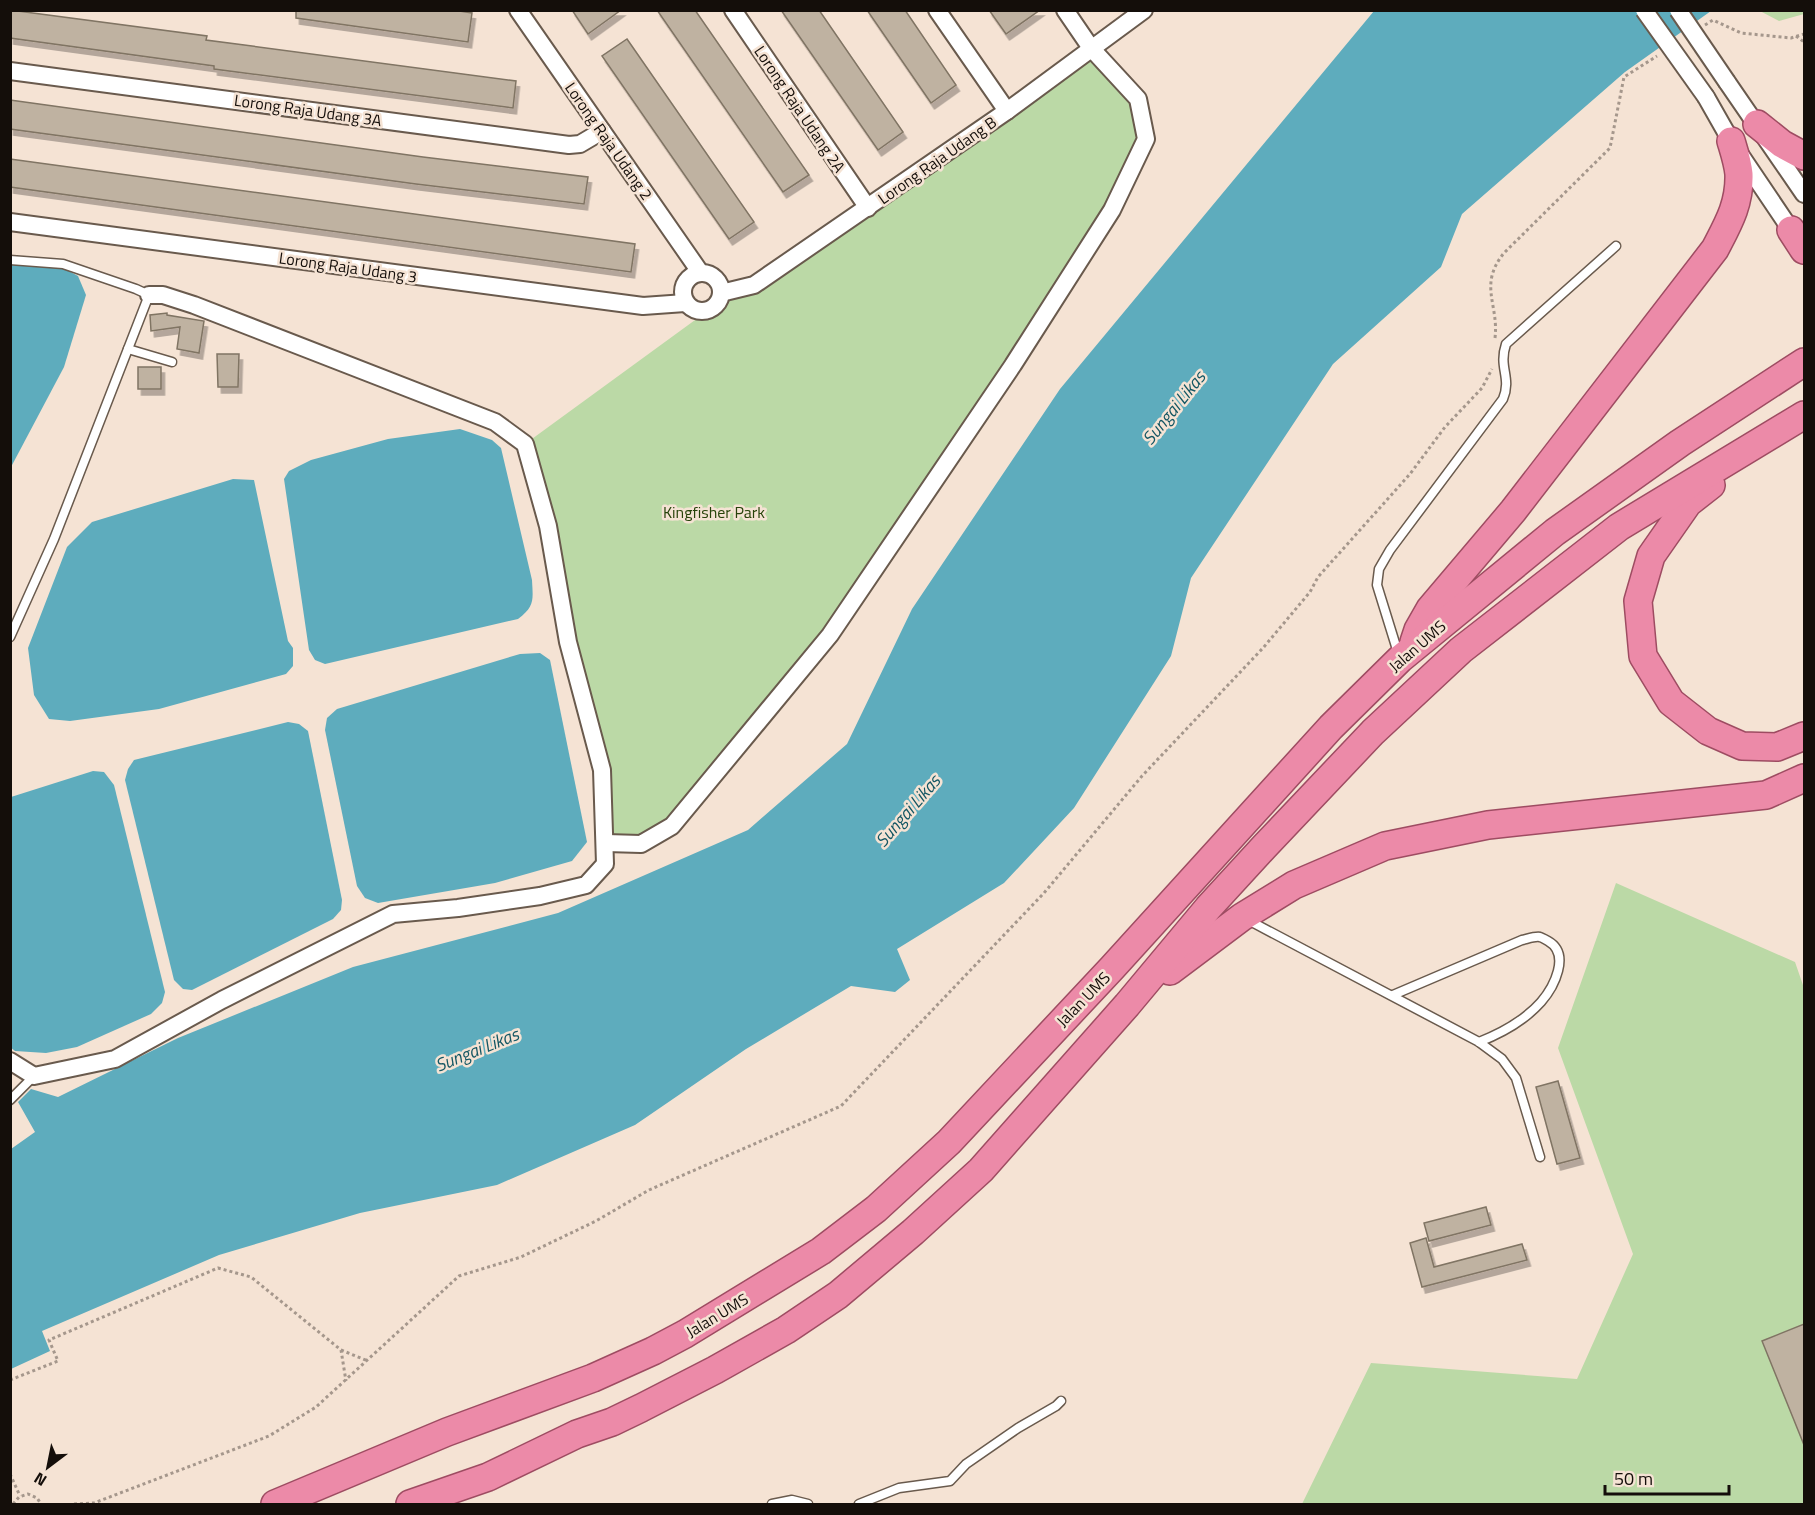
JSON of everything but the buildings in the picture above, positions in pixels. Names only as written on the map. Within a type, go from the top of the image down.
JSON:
[{"type":"highway","points":[[1757,124],[1782,144],[1804,156]]},
{"type":"highway","points":[[1406,654],[1430,609],[1513,511],[1715,249],[1734,214],[1739,172],[1731,141]]},
{"type":"highway","name":"Jalan UMS","points":[[275,1504],[447,1432],[593,1378],[653,1351],[821,1251],[876,1209],[948,1142],[1113,968],[1331,727],[1406,654],[1564,525],[1680,443],[1804,362]]},
{"type":"highway","name":"Jalan UMS","points":[[410,1504],[488,1478],[577,1434],[612,1422],[641,1408],[786,1330],[838,1295],[913,1232],[981,1170],[1127,1005],[1208,908],[1372,732],[1461,650],[1619,527],[1804,415]]},
{"type":"highway","points":[[1769,436],[1688,503],[1651,556],[1638,601],[1643,656],[1671,702],[1708,731],[1742,746],[1777,747],[1804,736]]},
{"type":"highway","points":[[1127,1005],[1242,917],[1294,885],[1385,846],[1488,825],[1766,795],[1802,779]]},
{"type":"street","name":"Lorong Raja Udang 2","points":[[518,10],[700,272]]},
{"type":"street","name":"Lorong Raja Udang 2A","points":[[733,10],[868,208]]},
{"type":"street","points":[[937,10],[1007,111]]},
{"type":"street","points":[[606,843],[641,844],[672,826],[830,635],[1013,365],[1112,210],[1146,139],[1138,99],[1091,48],[1065,10]]},
{"type":"street","name":"Lorong Raja Udang B","points":[[721,293],[754,285],[1007,111],[1144,10]]},
{"type":"street","points":[[1644,10],[1706,97],[1731,141],[1798,240]]},
{"type":"street","points":[[1678,10],[1804,194]]},
{"type":"street","name":"Lorong Raja Udang 3A","points":[[10,71],[569,145],[580,144],[602,130]]},
{"type":"street","name":"Lorong Raja Udang 3","points":[[10,222],[643,306],[685,303]]},
{"type":"street","points":[[700,272],[711,274],[719,282],[721,293],[717,304],[707,311],[695,310],[685,303],[682,290],[688,278],[700,272]]},
{"type":"street","points":[[10,1061],[34,1076],[115,1059],[222,1000],[393,914],[516,899],[586,885],[605,864],[602,770],[568,642],[548,525],[525,444],[495,422],[194,305],[163,295],[148,295]]},
{"type":"lane","points":[[1406,654],[1385,615],[1377,585],[1379,569],[1390,550],[1503,399],[1507,389],[1507,379],[1502,366],[1502,354],[1506,344],[1616,246]]},
{"type":"lane","points":[[10,260],[63,264],[148,295],[54,539],[10,636]]},
{"type":"lane","points":[[128,349],[172,362]]},
{"type":"lane","points":[[1242,917],[1393,995],[1479,1042],[1502,1059],[1516,1078],[1540,1157]]},
{"type":"lane","points":[[1393,995],[1522,940],[1540,937],[1553,944],[1559,955],[1558,971],[1553,985],[1540,1002],[1503,1032],[1479,1042]]},
{"type":"lane","points":[[10,1100],[34,1076]]},
{"type":"lane","points":[[859,1504],[899,1488],[950,1481],[966,1464],[1061,1401]]},
{"type":"lane","points":[[772,1504],[792,1500],[808,1504]]},
{"type":"path","points":[[1703,26],[1713,20],[1741,33],[1791,38],[1804,34]]},
{"type":"path","points":[[1796,36],[1804,42]]},
{"type":"path","points":[[1495,342],[1490,285],[1494,266],[1504,253],[1610,148],[1624,77],[1664,52]]},
{"type":"path","points":[[74,1504],[94,1503],[269,1436],[315,1407],[346,1381],[459,1276],[522,1257],[596,1221],[649,1190],[841,1106],[1044,893],[1142,776],[1263,648],[1310,592],[1318,577],[1410,474],[1445,427],[1482,388],[1492,370],[1493,361]]},
{"type":"path","points":[[10,1380],[58,1361],[49,1340],[218,1268],[251,1277],[340,1350],[368,1360]]},
{"type":"path","points":[[340,1350],[346,1381]]},
{"type":"path","points":[[10,1474],[20,1496]]},
{"type":"path","points":[[13,1504],[20,1496],[33,1495],[41,1504]]},
{"type":"green space","points":[[1760,11],[1804,11],[1804,14],[1779,21]]},
{"type":"green space","name":"Kingfisher Park","points":[[1091,48],[1138,99],[1146,139],[1112,210],[830,635],[692,800],[641,844],[606,843],[602,770],[525,444],[717,304],[721,293],[754,285]]},
{"type":"green space","points":[[1616,883],[1795,962],[1804,988],[1804,1504],[1302,1504],[1371,1363],[1577,1379],[1633,1254],[1558,1048]]},
{"type":"water","name":"Sungai Likas","points":[[1374,11],[1711,11],[1625,72],[1462,214],[1441,267],[1333,364],[1191,578],[1171,656],[1074,808],[1004,883],[897,949],[910,980],[895,992],[851,986],[746,1049],[635,1125],[497,1185],[360,1213],[219,1255],[42,1331],[50,1351],[11,1369],[11,1149],[35,1132],[18,1102],[31,1089],[58,1097],[178,1038],[353,967],[558,913],[748,830],[847,744],[912,609],[1060,389]]},
{"type":"water","points":[[11,264],[65,269],[78,276],[86,295],[64,367],[11,467]]},
{"type":"water","points":[[460,429],[492,440],[501,448],[532,580],[532,602],[528,610],[518,619],[325,664],[315,660],[309,650],[284,479],[289,471],[311,460],[388,439]]},
{"type":"water","points":[[233,479],[254,480],[288,641],[293,648],[293,666],[286,674],[159,709],[70,721],[49,719],[34,695],[28,648],[67,547],[92,522]]},
{"type":"water","points":[[540,653],[550,660],[587,842],[572,861],[495,883],[378,903],[365,898],[357,886],[325,730],[327,718],[337,709],[520,654]]},
{"type":"water","points":[[288,722],[299,724],[308,731],[342,900],[341,910],[333,919],[192,990],[183,989],[174,980],[125,780],[128,769],[134,760]]},
{"type":"water","points":[[93,771],[104,772],[114,785],[165,992],[162,1003],[151,1014],[77,1047],[46,1053],[15,1051],[10,1047],[11,797]]}]
